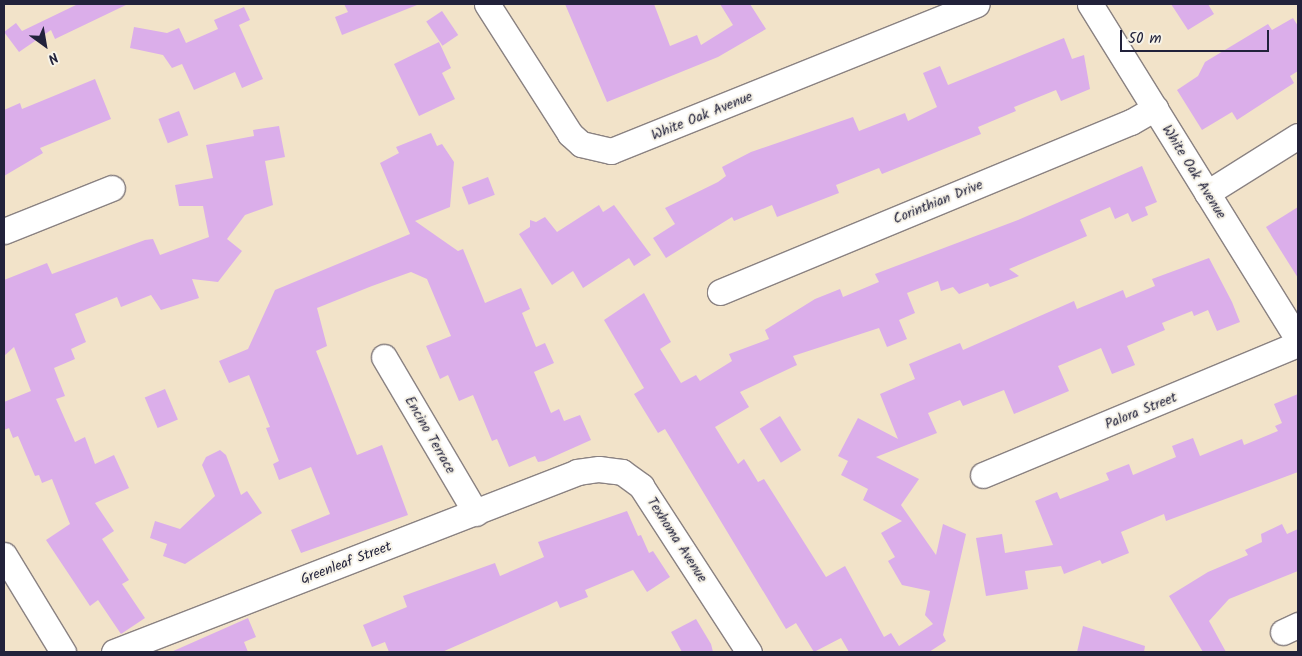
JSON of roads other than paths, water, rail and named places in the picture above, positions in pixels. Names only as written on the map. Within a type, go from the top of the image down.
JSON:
[{"type":"street","name":"White Oak Avenue","points":[[488,4],[570,134],[582,144],[611,151],[977,4]]},
{"type":"street","name":"White Oak Avenue","points":[[1090,4],[1298,342]]},
{"type":"street","name":"Corinthian Drive","points":[[720,292],[1131,122],[1155,108]]},
{"type":"street","points":[[1207,193],[1298,136]]},
{"type":"street","points":[[4,231],[112,188]]},
{"type":"street","name":"Palora Street","points":[[983,475],[1298,342]]},
{"type":"street","name":"Encino Terrace","points":[[384,357],[476,514]]},
{"type":"street","name":"Greenleaf Street","points":[[114,652],[476,514],[577,472]]},
{"type":"street","name":"Texhoma Avenue","points":[[577,472],[622,472],[641,486],[749,652]]},
{"type":"street","points":[[4,554],[63,652]]}]
